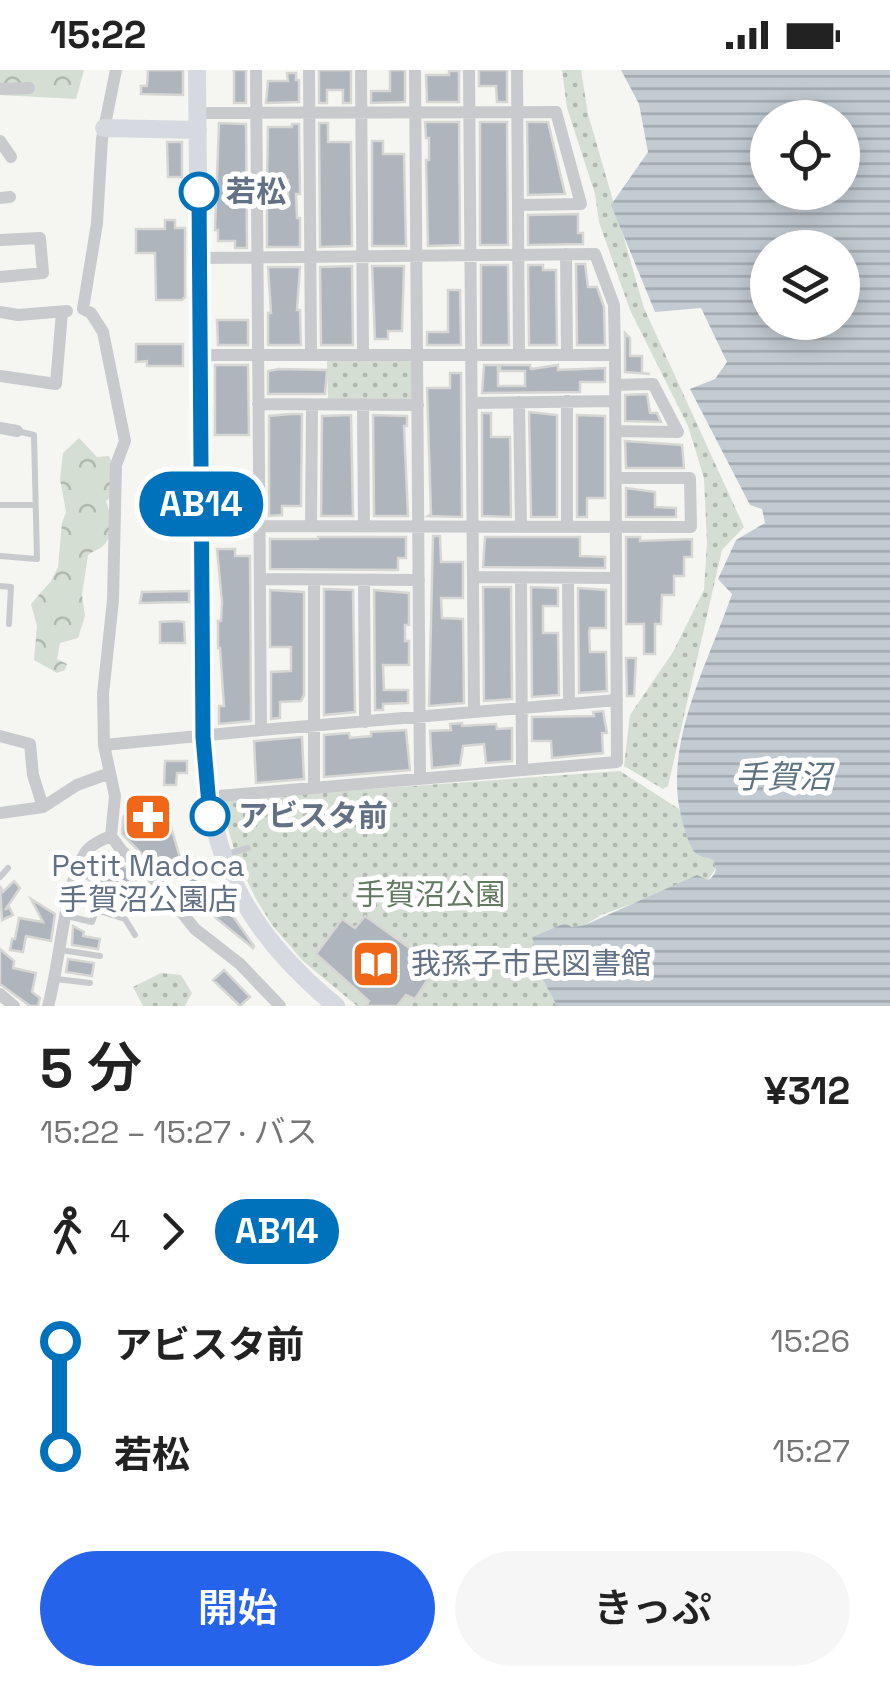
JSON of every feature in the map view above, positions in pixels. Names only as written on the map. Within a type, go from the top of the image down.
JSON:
[{"type":"street","points":[[83,309],[97,223],[104,128],[116,70]]},
{"type":"street","points":[[197,70],[203,737],[207,797],[222,856],[237,891],[267,938],[336,1006]]},
{"type":"street","points":[[256,70],[260,730]]},
{"type":"street","points":[[309,70],[312,354]]},
{"type":"street","points":[[361,70],[363,354]]},
{"type":"street","points":[[416,70],[420,779]]},
{"type":"street","points":[[469,70],[474,712]]},
{"type":"street","points":[[518,70],[519,355]]},
{"type":"street","points":[[0,89],[29,88]]},
{"type":"street","points":[[104,128],[256,114],[556,112],[582,204],[518,205]]},
{"type":"street","points":[[0,141],[11,157]]},
{"type":"street","points":[[0,240],[40,238],[43,273],[0,277]]},
{"type":"street","points":[[566,254],[566,355]]},
{"type":"street","points":[[200,258],[595,254],[614,305],[616,431],[617,762],[207,797]]},
{"type":"street","points":[[0,312],[18,315],[83,309],[91,313],[102,332],[125,441],[116,465],[113,600],[103,694],[104,745],[114,796],[111,836],[157,882],[195,929],[240,964],[280,1006]]},
{"type":"street","points":[[0,376],[56,384],[62,312]]},
{"type":"street","points":[[200,355],[615,355]]},
{"type":"street","points":[[615,385],[653,384],[678,432],[616,431]]},
{"type":"street","points":[[472,403],[615,401]]},
{"type":"street","points":[[519,402],[521,526]]},
{"type":"street","points":[[567,402],[567,527]]},
{"type":"street","points":[[258,404],[418,405]]},
{"type":"street","points":[[310,526],[312,404]]},
{"type":"street","points":[[363,405],[364,526]]},
{"type":"street","points":[[0,428],[17,431]]},
{"type":"street","points":[[201,526],[691,527],[690,478],[616,478]]},
{"type":"street","points":[[473,577],[616,578]]},
{"type":"street","points":[[521,578],[522,769]]},
{"type":"street","points":[[568,578],[568,704]]},
{"type":"street","points":[[260,580],[419,580]]},
{"type":"street","points":[[314,580],[314,788]]},
{"type":"street","points":[[364,580],[366,722]]},
{"type":"street","points":[[104,745],[617,700]]},
{"type":"street","points":[[0,736],[30,744],[33,775],[43,808]]},
{"type":"street","points":[[0,812],[43,808],[77,786],[110,773]]},
{"type":"street","points":[[48,1006],[86,851],[111,836]]},
{"type":"street","points":[[0,994],[14,1006]]},
{"type":"lane","points":[[0,556],[36,559],[34,434],[17,431]]},
{"type":"lane","points":[[0,505],[34,505]]},
{"type":"lane","points":[[0,586],[11,586],[8,624]]},
{"type":"lane","points":[[222,856],[248,848]]},
{"type":"lane","points":[[0,877],[8,868]]},
{"type":"lane","points":[[67,916],[92,922],[96,910],[125,918],[136,935]]},
{"type":"lane","points":[[61,950],[100,956]]},
{"type":"lane","points":[[56,979],[90,983]]},
{"type":"green space","points":[[0,70],[84,70],[76,99],[0,95]]},
{"type":"green space","points":[[562,70],[581,70],[588,114],[644,308],[744,527],[722,550],[668,786],[663,789],[624,766],[630,715],[673,652],[704,590],[704,478],[688,426],[630,310],[599,222],[595,194],[567,108]]},
{"type":"green space","points":[[412,357],[413,398],[409,403],[328,402],[327,358]]},
{"type":"green space","points":[[79,438],[97,457],[109,456],[112,462],[111,497],[106,501],[110,531],[103,546],[88,555],[82,595],[85,616],[78,638],[60,643],[57,659],[67,664],[65,670],[57,673],[34,660],[37,626],[31,604],[58,567],[66,512],[60,479],[63,453]]},
{"type":"green space","name":"手賀沼公園","points":[[620,771],[679,809],[691,847],[697,854],[713,859],[716,868],[708,880],[701,879],[601,915],[585,925],[572,927],[565,923],[532,937],[542,978],[557,1006],[357,1006],[303,961],[272,925],[237,860],[220,800]]},
{"type":"green space","points":[[161,973],[181,975],[192,993],[185,1006],[143,1006],[133,987]]},
{"type":"water","name":"手賀沼","points":[[621,70],[890,70],[890,1006],[557,1006],[542,978],[532,937],[565,923],[572,927],[585,925],[697,875],[708,880],[715,873],[713,860],[695,853],[689,842],[678,798],[677,768],[689,709],[732,594],[718,579],[736,540],[765,523],[762,509],[750,505],[690,389],[715,379],[727,362],[701,308],[655,312],[611,205],[648,152],[639,104]]},
{"type":"building","points":[[148,70],[183,70],[183,95],[141,94],[141,86],[147,86]]},
{"type":"building","points":[[234,70],[246,70],[246,103],[234,103]]},
{"type":"building","points":[[319,70],[351,70],[351,103],[343,103],[343,90],[327,90],[327,103],[319,103]]},
{"type":"building","points":[[390,70],[405,70],[405,102],[371,103],[371,91],[390,91]]},
{"type":"building","points":[[479,70],[507,70],[507,102],[497,102],[496,86],[479,86]]},
{"type":"building","points":[[449,71],[459,71],[459,102],[427,102],[426,75],[449,75]]},
{"type":"building","points":[[287,73],[296,73],[299,80],[299,102],[266,103],[268,81],[288,81]]},
{"type":"building","points":[[425,122],[459,122],[460,245],[428,246],[429,138]]},
{"type":"building","points":[[480,122],[507,122],[508,245],[480,245]]},
{"type":"building","points":[[527,122],[548,122],[565,194],[528,195]]},
{"type":"building","points":[[219,123],[246,124],[247,248],[235,248],[235,241],[218,241],[215,230]]},
{"type":"building","points":[[319,123],[328,123],[328,142],[351,142],[352,246],[320,247]]},
{"type":"building","points":[[299,124],[300,194],[296,194],[300,247],[267,247],[267,198],[288,198],[288,180],[267,180],[268,127]]},
{"type":"building","points":[[372,141],[383,141],[383,154],[404,154],[406,246],[372,246]]},
{"type":"building","points":[[167,142],[182,142],[182,177],[168,177]]},
{"type":"building","points":[[578,214],[578,233],[583,233],[583,244],[528,245],[528,215]]},
{"type":"building","points":[[165,220],[175,220],[175,228],[185,228],[182,300],[156,300],[155,253],[136,253],[136,229],[165,229]]},
{"type":"building","points":[[576,264],[585,264],[588,287],[597,287],[604,307],[605,345],[577,345]]},
{"type":"building","points":[[481,265],[508,265],[509,345],[481,345]]},
{"type":"building","points":[[528,265],[556,270],[557,345],[529,345]]},
{"type":"building","points":[[352,266],[353,345],[321,345],[320,267]]},
{"type":"building","points":[[372,266],[404,266],[402,331],[388,331],[388,339],[375,339]]},
{"type":"building","points":[[268,267],[300,267],[297,310],[301,345],[268,345]]},
{"type":"building","points":[[448,290],[460,290],[461,345],[427,345],[427,332],[448,332]]},
{"type":"building","points":[[217,320],[248,320],[248,345],[218,345]]},
{"type":"building","points":[[625,333],[630,338],[630,356],[642,356],[642,373],[650,374],[625,372]]},
{"type":"building","points":[[136,344],[183,344],[183,366],[147,366],[147,361],[136,362]]},
{"type":"building","points":[[215,365],[248,365],[249,435],[215,435]]},
{"type":"building","points":[[484,365],[498,365],[498,386],[525,386],[525,371],[500,371],[500,365],[530,365],[531,369],[558,365],[558,370],[605,368],[605,382],[580,382],[580,392],[482,393]]},
{"type":"building","points":[[327,370],[325,394],[268,394],[268,371]]},
{"type":"building","points":[[450,373],[461,373],[462,517],[428,516],[431,514],[427,388],[450,388]]},
{"type":"building","points":[[647,394],[650,413],[657,413],[661,422],[625,421],[625,395]]},
{"type":"building","points":[[529,412],[557,415],[557,517],[531,517]]},
{"type":"building","points":[[482,413],[491,413],[491,437],[510,437],[511,517],[482,516]]},
{"type":"building","points":[[302,414],[301,506],[282,506],[282,515],[269,516],[269,416]]},
{"type":"building","points":[[351,415],[353,516],[321,516],[322,416]]},
{"type":"building","points":[[373,415],[407,416],[404,426],[408,516],[374,516]]},
{"type":"building","points":[[577,415],[605,416],[605,498],[587,498],[587,517],[577,517]]},
{"type":"building","points":[[625,441],[682,445],[684,468],[626,468]]},
{"type":"building","points":[[626,488],[655,492],[655,507],[676,508],[676,517],[626,517]]},
{"type":"building","points":[[433,536],[440,536],[441,562],[463,562],[463,598],[441,598],[442,618],[463,619],[464,703],[429,706]]},
{"type":"building","points":[[406,537],[406,558],[398,558],[398,570],[270,569],[270,539]]},
{"type":"building","points":[[485,537],[580,537],[580,556],[605,557],[605,568],[483,567]]},
{"type":"building","points":[[626,537],[640,537],[640,541],[692,539],[692,557],[684,557],[684,576],[674,576],[674,595],[662,595],[661,624],[655,624],[655,654],[644,654],[644,624],[626,624]]},
{"type":"building","points":[[217,549],[235,549],[235,556],[250,556],[251,721],[219,724],[219,706],[224,706],[218,648],[222,602]]},
{"type":"building","points":[[483,587],[511,587],[512,699],[484,701]]},
{"type":"building","points":[[531,587],[558,588],[558,606],[543,606],[543,633],[558,633],[559,695],[532,697]]},
{"type":"building","points":[[578,588],[606,590],[606,628],[590,628],[589,632],[590,652],[606,652],[607,691],[579,693]]},
{"type":"building","points":[[324,589],[353,590],[355,712],[324,715]]},
{"type":"building","points":[[270,590],[304,592],[304,695],[301,701],[280,702],[280,718],[271,719],[271,672],[291,671],[291,647],[270,647]]},
{"type":"building","points":[[374,590],[409,593],[405,641],[409,641],[409,665],[383,665],[384,690],[408,690],[408,703],[383,704],[383,710],[375,710]]},
{"type":"building","points":[[189,591],[189,602],[140,603],[142,592]]},
{"type":"building","points":[[160,622],[184,622],[185,643],[160,643]]},
{"type":"building","points":[[626,658],[636,658],[634,696],[627,696]]},
{"type":"building","points":[[603,711],[607,733],[602,733],[603,753],[552,758],[551,741],[532,741],[532,717],[594,716],[593,712]]},
{"type":"building","points":[[450,724],[512,728],[512,761],[486,763],[484,744],[463,746],[460,765],[432,768],[430,731],[451,730]]},
{"type":"building","points":[[406,730],[410,770],[324,777],[324,735],[349,733],[350,738]]},
{"type":"building","points":[[302,737],[304,779],[256,783],[254,741]]},
{"type":"building","points":[[165,761],[187,761],[187,773],[177,773],[176,785],[164,785]]},
{"type":"building","points":[[163,800],[180,858],[154,866],[122,834],[123,819],[141,810],[140,807]]},
{"type":"building","points":[[100,853],[115,864],[120,863],[132,873],[128,874],[150,889],[155,896],[153,901],[128,889],[125,897],[85,878]]},
{"type":"building","points":[[195,858],[203,880],[189,885],[181,863]]},
{"type":"building","points":[[14,881],[20,888],[5,910],[9,907],[13,915],[2,920],[0,886],[3,892]]},
{"type":"building","points":[[31,899],[55,914],[51,941],[26,936],[23,952],[10,950],[19,918],[43,922]]},
{"type":"building","points":[[225,905],[253,948],[216,918],[213,912]]},
{"type":"building","points":[[365,916],[436,967],[415,999],[406,995],[397,1006],[366,1006],[369,1001],[316,954],[342,919],[355,928]]},
{"type":"building","points":[[73,926],[84,932],[83,936],[100,939],[98,949],[72,945]]},
{"type":"building","points":[[0,949],[14,961],[13,968],[36,973],[32,992],[40,998],[38,1006],[30,1006],[0,984]]},
{"type":"building","points":[[68,959],[94,963],[92,976],[66,972]]},
{"type":"building","points":[[224,970],[250,997],[240,1006],[213,980]]},
{"type":"bus line","name":"AB14","points":[[199,192],[203,737],[210,816]]},
{"type":"place","name":"若松","points":[[199,192]]},
{"type":"place","name":"アビスタ前","points":[[210,816]]},
{"type":"place","name":"Petit Madoca 手賀沼公園店","points":[[148,817]]},
{"type":"place","name":"我孫子市民図書館","points":[[376,964]]}]
